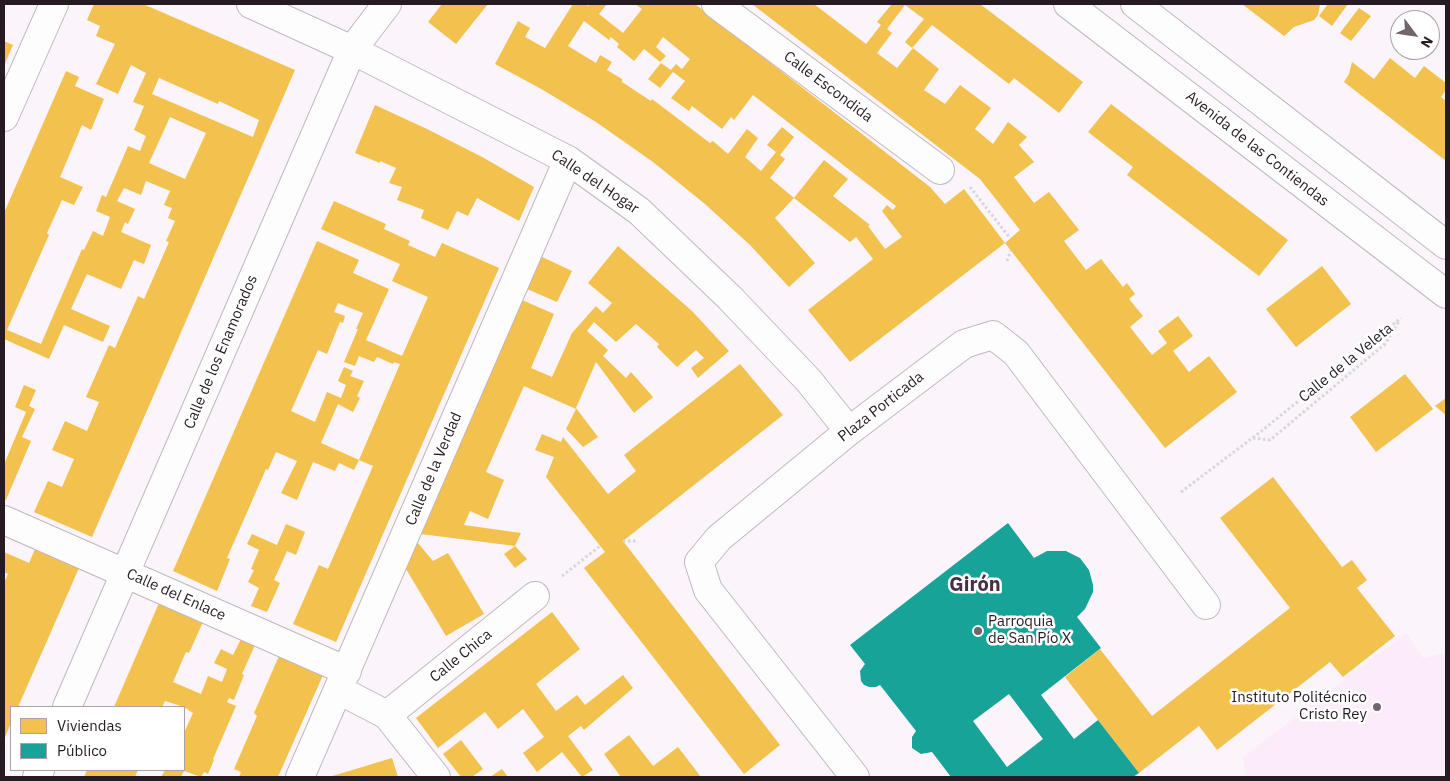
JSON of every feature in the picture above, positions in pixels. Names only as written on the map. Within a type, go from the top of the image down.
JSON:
[{"type":"street","points":[[4,117],[54,4]]},
{"type":"street","name":"Calle del Hogar","points":[[251,4],[352,50],[568,160],[639,211],[730,298],[810,381],[849,431]]},
{"type":"street","name":"Calle de los Enamorados","points":[[67,706],[352,50],[387,4]]},
{"type":"street","name":"Calle Escondida","points":[[716,4],[940,170]]},
{"type":"street","name":"Avenida de las Contiendas","points":[[1068,4],[1446,294]]},
{"type":"street","points":[[1135,4],[1446,245]]},
{"type":"street","name":"Calle de la Verdad","points":[[300,777],[568,160]]},
{"type":"street","name":"Plaza Porticada","points":[[855,777],[708,590],[699,562],[719,538],[849,431],[964,344],[993,335],[1016,353],[1206,605]]},
{"type":"street","name":"Calle del Enlace","points":[[4,520],[126,572],[343,681],[387,715]]},
{"type":"street","name":"Calle Chica","points":[[387,715],[536,596]]},
{"type":"street","points":[[387,715],[436,777]]},
{"type":"path","points":[[940,170],[967,183],[1010,238]]},
{"type":"path","points":[[1008,261],[1011,250]]},
{"type":"path","name":"Calle de la Veleta","points":[[1181,492],[1252,438],[1259,433],[1402,318],[1385,344],[1270,440],[1252,438]]},
{"type":"path","points":[[623,541],[636,541]]},
{"type":"path","points":[[536,596],[600,546]]},
{"type":"shaded area","name":"Instituto Politécnico Cristo Rey","points":[[1406,633],[1423,658],[1446,653],[1446,777],[1246,777],[1243,757]]},
{"type":"building: Viviendas","points":[[94,4],[143,4],[295,70],[92,537],[34,512],[48,481],[62,487],[74,459],[52,450],[65,421],[87,431],[99,402],[86,397],[109,345],[115,348],[138,296],[144,299],[169,242],[166,241],[175,221],[168,218],[172,208],[164,205],[170,191],[146,181],[141,195],[124,188],[117,201],[135,209],[128,224],[125,222],[121,232],[151,245],[144,264],[134,260],[121,289],[87,274],[71,309],[110,326],[103,342],[64,325],[49,359],[4,339],[4,213],[66,71],[79,77],[75,86],[104,99],[91,130],[82,125],[60,177],[83,187],[74,205],[62,200],[47,233],[49,235],[7,330],[41,344],[82,249],[84,250],[93,231],[103,236],[110,217],[96,211],[102,195],[106,197],[128,146],[140,151],[146,136],[134,130],[144,106],[133,102],[146,73],[131,65],[118,94],[96,84],[115,44],[96,36],[100,26],[87,20]],"holes":[[[159,78],[218,104],[219,101],[259,120],[253,137],[152,94]],[[170,117],[206,133],[185,179],[149,163]]]},
{"type":"building: Viviendas","points":[[442,4],[488,4],[456,44],[428,22]]},
{"type":"building: Viviendas","points":[[573,4],[586,4],[588,6],[590,4],[607,4],[599,14],[623,33],[642,9],[635,4],[695,4],[930,187],[945,204],[964,189],[1005,243],[850,362],[808,310],[873,259],[856,237],[850,242],[794,198],[775,218],[815,263],[789,287],[750,245],[705,204],[653,162],[596,122],[495,64],[518,21],[530,28],[525,37],[545,48]],"holes":[[[584,21],[609,40],[611,37],[619,44],[617,47],[634,61],[644,49],[660,62],[666,56],[656,47],[663,37],[690,59],[682,69],[676,64],[671,70],[661,63],[648,79],[660,88],[673,72],[685,81],[671,98],[689,111],[692,106],[722,129],[731,117],[734,120],[753,95],[896,206],[893,210],[887,205],[882,211],[902,237],[885,249],[868,226],[870,225],[833,196],[848,179],[824,160],[794,198],[770,178],[785,159],[780,155],[794,137],[782,127],[767,145],[776,152],[761,171],[745,157],[758,138],[747,129],[728,154],[713,141],[710,143],[652,99],[651,101],[622,82],[622,79],[607,70],[612,62],[600,55],[596,63],[568,46]]]},
{"type":"building: Viviendas","points":[[752,4],[814,4],[866,44],[881,25],[877,22],[892,4],[980,4],[1083,82],[1059,113],[1014,78],[1009,84],[932,25],[912,48],[905,42],[924,19],[905,5],[887,29],[892,33],[877,53],[897,68],[913,48],[939,69],[924,90],[945,104],[960,85],[991,108],[975,129],[993,144],[1008,122],[1027,137],[1019,145],[1034,162],[1014,177],[1034,203],[1049,192],[1079,230],[1064,241],[1086,270],[1101,259],[1123,287],[1127,283],[1135,294],[1129,299],[1143,316],[1130,327],[1152,355],[1167,343],[1158,331],[1178,316],[1193,336],[1173,351],[1189,372],[1209,356],[1237,392],[1165,448],[1005,243],[1020,230],[980,179]]},
{"type":"building: Viviendas","points":[[1242,4],[1320,4],[1318,15],[1314,20],[1294,27],[1284,36]]},
{"type":"building: Viviendas","points":[[1328,4],[1348,4],[1332,26],[1319,16]]},
{"type":"building: Viviendas","points":[[1359,8],[1371,16],[1351,41],[1340,33]]},
{"type":"building: Viviendas","points":[[4,41],[13,45],[4,66]]},
{"type":"building: Viviendas","points":[[1390,58],[1390,60],[1415,78],[1424,66],[1446,83],[1446,90],[1441,97],[1446,101],[1446,161],[1344,82],[1349,74],[1352,62],[1374,79]]},
{"type":"building: Viviendas","points":[[1111,104],[1288,240],[1259,276],[1127,175],[1133,167],[1088,132]]},
{"type":"building: Viviendas","points":[[375,105],[484,158],[534,187],[519,221],[477,198],[468,216],[457,211],[448,230],[421,218],[424,210],[397,200],[402,187],[389,183],[396,168],[355,153]]},
{"type":"building: Viviendas","points":[[334,201],[386,224],[384,229],[410,241],[408,245],[435,257],[442,243],[499,268],[336,642],[293,624],[319,565],[328,569],[373,466],[359,460],[354,470],[339,463],[335,471],[313,462],[297,500],[281,493],[297,461],[276,452],[268,470],[266,469],[227,558],[230,559],[217,591],[173,571],[317,241],[359,260],[353,273],[389,289],[366,340],[402,356],[428,297],[392,281],[400,264],[321,229]],"holes":[[[338,303],[363,313],[344,362],[355,366],[359,356],[374,362],[377,357],[393,364],[394,362],[400,364],[359,460],[321,443],[338,404],[353,412],[360,398],[357,396],[364,381],[350,376],[353,371],[344,367],[338,381],[346,385],[341,398],[327,392],[315,422],[291,411],[318,350],[327,354],[340,322],[343,323],[345,316],[334,312]]]},
{"type":"building: Viviendas","points":[[618,246],[692,311],[729,351],[698,378],[691,368],[704,358],[696,350],[677,367],[657,347],[659,344],[636,324],[616,342],[594,322],[587,331],[608,350],[603,356],[626,378],[631,372],[653,397],[634,413],[596,362],[576,408],[598,437],[583,447],[566,429],[576,409],[524,386],[486,472],[504,480],[488,519],[470,511],[464,525],[521,533],[515,546],[421,534],[522,300],[554,314],[531,368],[552,377],[572,333],[596,306],[603,313],[612,303],[588,283]]},
{"type":"building: Viviendas","points":[[540,256],[572,271],[557,302],[527,289]]},
{"type":"building: Viviendas","points":[[1322,266],[1351,304],[1296,347],[1266,309]]},
{"type":"building: Viviendas","points":[[740,364],[783,415],[623,541],[780,745],[744,774],[584,568],[605,552],[546,477],[554,457],[535,450],[542,434],[561,442],[563,437],[608,494],[636,471],[624,455]]},
{"type":"building: Viviendas","points":[[1405,374],[1433,409],[1376,452],[1350,417]]},
{"type":"building: Viviendas","points":[[24,385],[36,390],[29,406],[35,409],[22,437],[31,441],[6,500],[4,499],[4,462],[26,412],[15,407]]},
{"type":"building: Viviendas","points":[[1446,398],[1446,415],[1435,406]]},
{"type":"building: Viviendas","points":[[1273,477],[1342,567],[1352,560],[1367,580],[1357,588],[1395,636],[1343,677],[1330,662],[1217,750],[1199,726],[1139,773],[1065,677],[1100,649],[1152,716],[1290,608],[1220,518]]},
{"type":"building: Viviendas","points":[[286,524],[305,532],[296,555],[287,551],[274,580],[280,583],[267,612],[251,606],[259,588],[248,582],[254,570],[251,569],[259,550],[247,544],[252,534],[277,545]]},
{"type":"building: Viviendas","points":[[417,542],[433,561],[448,553],[484,614],[446,636],[406,569]]},
{"type":"building: Viviendas","points":[[515,546],[527,559],[515,568],[504,554]]},
{"type":"building: Viviendas","points":[[35,549],[79,568],[18,706],[10,706],[10,725],[4,740],[4,583],[8,574],[4,572],[4,552],[29,563]]},
{"type":"building: Viviendas","points":[[159,603],[203,622],[189,653],[186,652],[173,682],[201,694],[208,676],[222,682],[227,669],[214,663],[221,649],[233,655],[241,639],[255,645],[242,674],[244,675],[234,700],[229,698],[227,702],[236,706],[208,774],[204,772],[201,777],[184,771],[185,731],[193,713],[185,706],[165,701],[162,706],[114,706]]},
{"type":"building: Viviendas","points":[[552,612],[580,649],[536,684],[556,711],[577,695],[585,705],[623,675],[633,688],[584,730],[581,726],[568,736],[593,770],[582,777],[562,752],[537,772],[523,753],[544,737],[523,709],[498,729],[485,712],[438,748],[416,718]]},
{"type":"building: Viviendas","points":[[279,656],[323,675],[278,777],[239,777],[241,772],[234,769],[257,716],[254,713]]},
{"type":"building: Viviendas","points":[[629,735],[653,766],[678,747],[701,777],[621,777],[604,754]]},
{"type":"building: Viviendas","points":[[461,740],[483,769],[472,777],[461,777],[443,754]]},
{"type":"building: Viviendas","points":[[392,758],[398,777],[329,777]]},
{"type":"building: Viviendas","points":[[502,769],[508,777],[490,777]]},
{"type":"building: Viviendas","points":[[87,771],[138,771],[135,777],[84,777]]},
{"type":"building: Viviendas","points":[[164,771],[184,771],[181,777],[161,777]]},
{"type":"building: Público","name":"Parroquia de San Pío X","points":[[1008,523],[1034,558],[1047,551],[1066,551],[1080,558],[1089,570],[1093,585],[1093,592],[1085,609],[1077,617],[1101,648],[1041,695],[1074,739],[1098,720],[1139,773],[1133,777],[951,777],[932,752],[921,754],[912,748],[912,737],[916,731],[880,685],[869,687],[864,685],[861,681],[860,671],[865,664],[850,645]],"holes":[[[1009,694],[1043,739],[1007,767],[973,721]]]},
{"type":"place","name":"Parroquia de San Pío X","points":[[978,631]]},
{"type":"place","name":"Instituto Politécnico Cristo Rey","points":[[1377,707]]},
{"type":"district","name":"Girón","points":[[975,585]]}]
